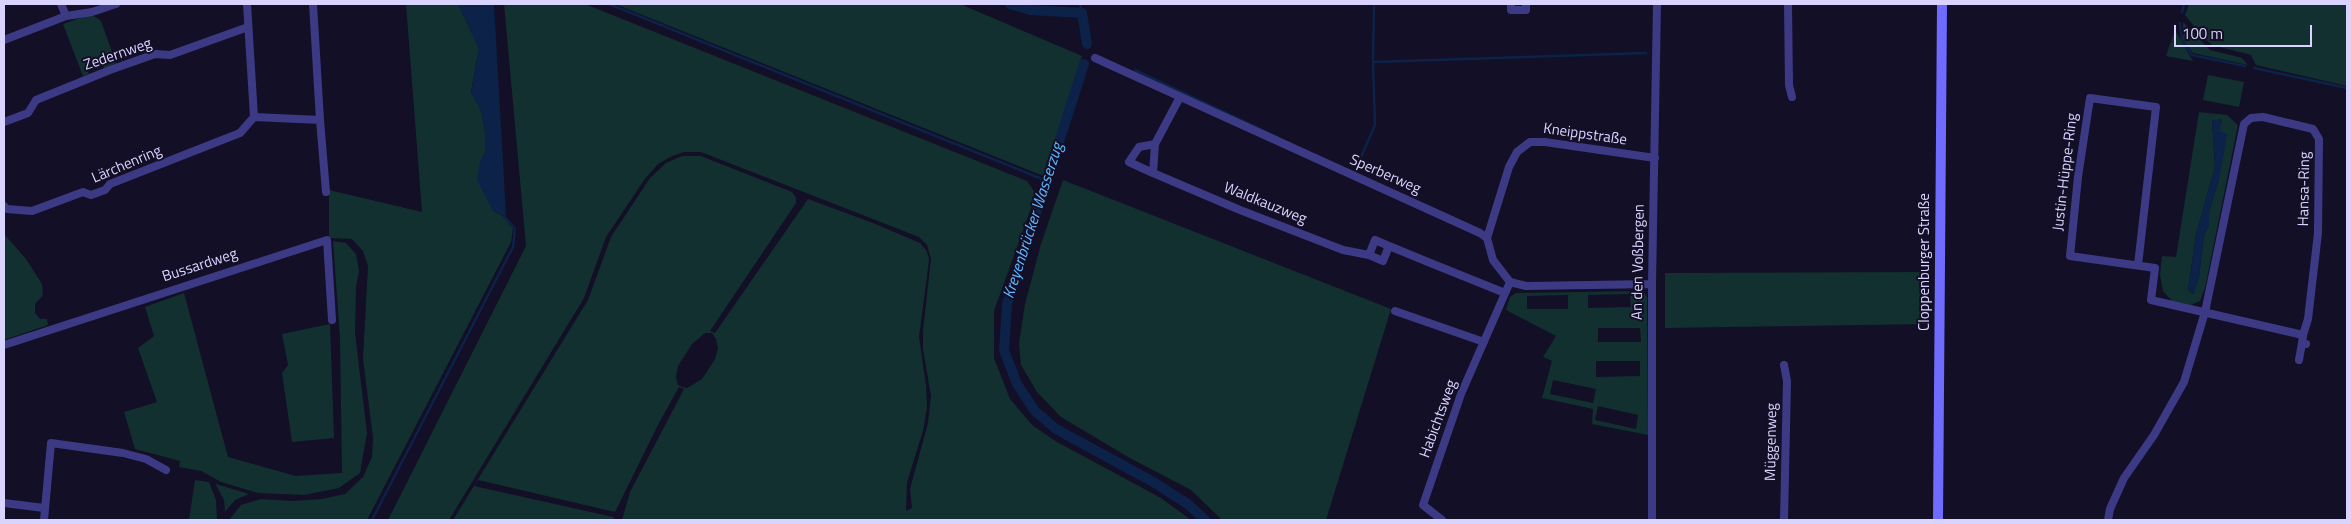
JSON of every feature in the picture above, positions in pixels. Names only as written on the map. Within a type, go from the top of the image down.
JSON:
[{"type":"main road","name":"Cloppenburger Straße","points":[[1938,520],[1942,4]]},
{"type":"street","points":[[61,4],[66,16]]},
{"type":"street","points":[[4,40],[66,16],[92,12],[116,4]]},
{"type":"street","points":[[247,4],[254,117],[320,120]]},
{"type":"street","points":[[313,4],[326,192]]},
{"type":"street","points":[[1510,4],[1510,10],[1526,10],[1526,4]]},
{"type":"street","name":"An den Voßbergen","points":[[1652,520],[1652,284],[1657,4]]},
{"type":"street","points":[[1788,4],[1789,85],[1792,96]]},
{"type":"street","name":"Zedernweg","points":[[4,122],[28,113],[36,100],[110,70],[155,54],[170,55],[248,27]]},
{"type":"street","name":"Sperberweg","points":[[1095,58],[1480,233],[1487,238]]},
{"type":"street","points":[[1152,173],[1155,144],[1180,97]]},
{"type":"street","name":"Justin-Hüppe-Ring","points":[[2138,265],[2156,107],[2090,98],[2078,177],[2070,256],[2155,268],[2151,300],[2205,312]]},
{"type":"street","name":"Lärchenring","points":[[4,206],[7,209],[32,211],[83,192],[91,195],[105,190],[110,184],[226,140],[240,133],[254,117]]},
{"type":"street","name":"Hansa-Ring","points":[[2108,520],[2110,509],[2124,478],[2154,435],[2184,382],[2205,312],[2244,124],[2251,118],[2262,117],[2314,129],[2319,139],[2318,233],[2308,319],[2299,360]]},
{"type":"street","name":"Kneippstraße","points":[[1487,238],[1509,167],[1517,152],[1530,142],[1545,142],[1654,158]]},
{"type":"street","name":"Waldkauzweg","points":[[1155,144],[1139,147],[1129,162],[1342,250],[1369,255],[1383,261],[1389,246]]},
{"type":"street","points":[[1487,238],[1498,270],[1510,282],[1526,286],[1652,284]]},
{"type":"street","name":"Bussardweg","points":[[4,345],[327,240],[332,320]]},
{"type":"street","points":[[1369,255],[1376,240],[1505,293]]},
{"type":"street","name":"Habichtsweg","points":[[1442,520],[1423,505],[1462,394],[1510,282]]},
{"type":"street","points":[[1395,311],[1484,342]]},
{"type":"street","points":[[2205,312],[2304,341]]},
{"type":"street","name":"Müggenweg","points":[[1784,365],[1787,381],[1784,520]]},
{"type":"street","points":[[44,520],[51,444],[123,453],[146,459],[166,470]]},
{"type":"street","points":[[4,503],[44,508]]},
{"type":"green space","points":[[406,4],[458,4],[479,48],[471,92],[481,110],[485,131],[485,153],[480,162],[493,211],[503,216],[513,229],[511,242],[367,520],[229,520],[241,505],[261,499],[292,501],[322,499],[345,494],[363,477],[372,457],[373,438],[363,359],[368,266],[363,251],[352,239],[329,238],[329,190],[422,212]]},
{"type":"green space","points":[[504,4],[585,4],[1027,181],[1036,194],[994,311],[994,358],[1010,399],[1032,425],[1057,442],[1161,498],[1191,520],[622,520],[630,492],[684,389],[679,387],[615,512],[478,480],[474,486],[613,517],[616,520],[453,520],[588,300],[611,237],[650,178],[666,163],[682,156],[701,156],[792,192],[796,198],[796,203],[710,331],[715,333],[808,199],[920,243],[926,250],[929,258],[919,337],[926,385],[927,407],[923,431],[907,482],[906,511],[912,508],[910,489],[928,423],[931,396],[923,349],[923,331],[931,259],[927,245],[919,237],[701,152],[684,152],[658,164],[644,180],[606,237],[584,298],[449,520],[388,520],[526,246]],"holes":[[[705,333],[712,333],[718,348],[715,359],[702,379],[687,388],[678,385],[676,377],[678,366],[692,344]]]},
{"type":"green space","points":[[615,4],[960,4],[1082,56],[1046,177]]},
{"type":"green space","points":[[2189,4],[2347,4],[2347,86],[2256,65],[2251,55],[2212,45],[2185,15]]},
{"type":"green space","points":[[91,14],[101,21],[116,63],[104,68],[101,61],[86,67],[89,74],[83,76],[63,24]]},
{"type":"green space","points":[[2183,22],[2210,50],[2242,58],[2248,65],[2193,53],[2183,40]]},
{"type":"green space","points":[[2175,30],[2193,61],[2166,56]]},
{"type":"green space","points":[[2208,75],[2244,82],[2239,107],[2203,100]]},
{"type":"green space","points":[[2199,112],[2227,115],[2238,125],[2205,288],[2200,301],[2191,305],[2172,301],[2163,291],[2160,275],[2162,256],[2176,257]],"holes":[[[2222,120],[2219,130],[2219,179],[2209,212],[2209,225],[2204,235],[2199,277],[2193,294],[2188,290],[2196,234],[2215,167],[2212,121]]]},
{"type":"green space","points":[[1063,180],[1391,309],[1326,520],[1222,520],[1191,490],[1128,457],[1061,417],[1037,392],[1021,365],[1019,343],[1025,304],[1041,244]]},
{"type":"green space","points":[[5,235],[26,259],[42,284],[43,295],[35,304],[35,313],[40,319],[47,319],[48,325],[4,340]]},
{"type":"green space","points":[[333,241],[346,243],[356,254],[359,271],[356,287],[355,333],[367,433],[360,473],[339,488],[304,495],[258,493],[221,482],[201,471],[179,467],[180,461],[135,449],[124,412],[157,402],[138,348],[154,336],[145,307],[184,293],[228,457],[296,476],[342,473],[340,338]]},
{"type":"green space","points":[[1925,272],[1926,324],[1665,328],[1665,273]]},
{"type":"green space","points":[[1643,291],[1647,297],[1648,435],[1592,424],[1593,409],[1542,398],[1552,361],[1543,357],[1556,336],[1506,310],[1510,297],[1516,293]],"holes":[[[1630,294],[1631,307],[1588,308],[1588,295]],[[1568,295],[1568,309],[1527,309],[1527,296]],[[1598,328],[1640,328],[1641,342],[1598,342]],[[1596,361],[1640,361],[1640,376],[1596,377]],[[1553,380],[1596,389],[1593,403],[1550,394]],[[1598,406],[1638,415],[1636,429],[1595,420]]]},
{"type":"green space","points":[[330,324],[334,438],[292,442],[282,373],[288,365],[282,334]]},
{"type":"green space","points":[[195,480],[209,482],[216,500],[217,520],[189,520]]},
{"type":"green space","points":[[216,485],[249,494],[235,500],[225,512],[224,500]]},
{"type":"water","points":[[458,4],[494,4],[506,215],[504,216],[493,211],[477,180],[480,162],[485,152],[485,131],[481,110],[471,93],[479,48]]},
{"type":"water","points":[[2222,119],[2219,130],[2227,134],[2219,179],[2209,212],[2209,225],[2204,235],[2199,277],[2194,294],[2188,290],[2196,234],[2215,167],[2212,121]]},
{"type":"waterway","points":[[609,4],[1047,181]]},
{"type":"waterway","name":"Kreyenbrücker Wasserzug","points":[[1010,4],[1030,10],[1082,13],[1087,44]]},
{"type":"waterway","points":[[1080,4],[1082,13]]},
{"type":"waterway","points":[[1373,62],[1374,4]]},
{"type":"waterway","points":[[2182,12],[2184,4]]},
{"type":"waterway","points":[[2180,23],[2182,40],[2192,55],[2245,66]]},
{"type":"waterway","points":[[1352,172],[1354,173],[1375,125],[1373,62],[1646,53]]},
{"type":"waterway","name":"Kreyenbrücker Wasserzug","points":[[1084,64],[1007,304],[1004,350],[1017,384],[1035,411],[1056,429],[1155,483],[1189,505],[1205,520]]},
{"type":"waterway","points":[[2254,68],[2347,88]]},
{"type":"waterway","points":[[1135,70],[1279,138]]},
{"type":"waterway","points":[[372,520],[513,247],[515,229],[504,216]]}]
